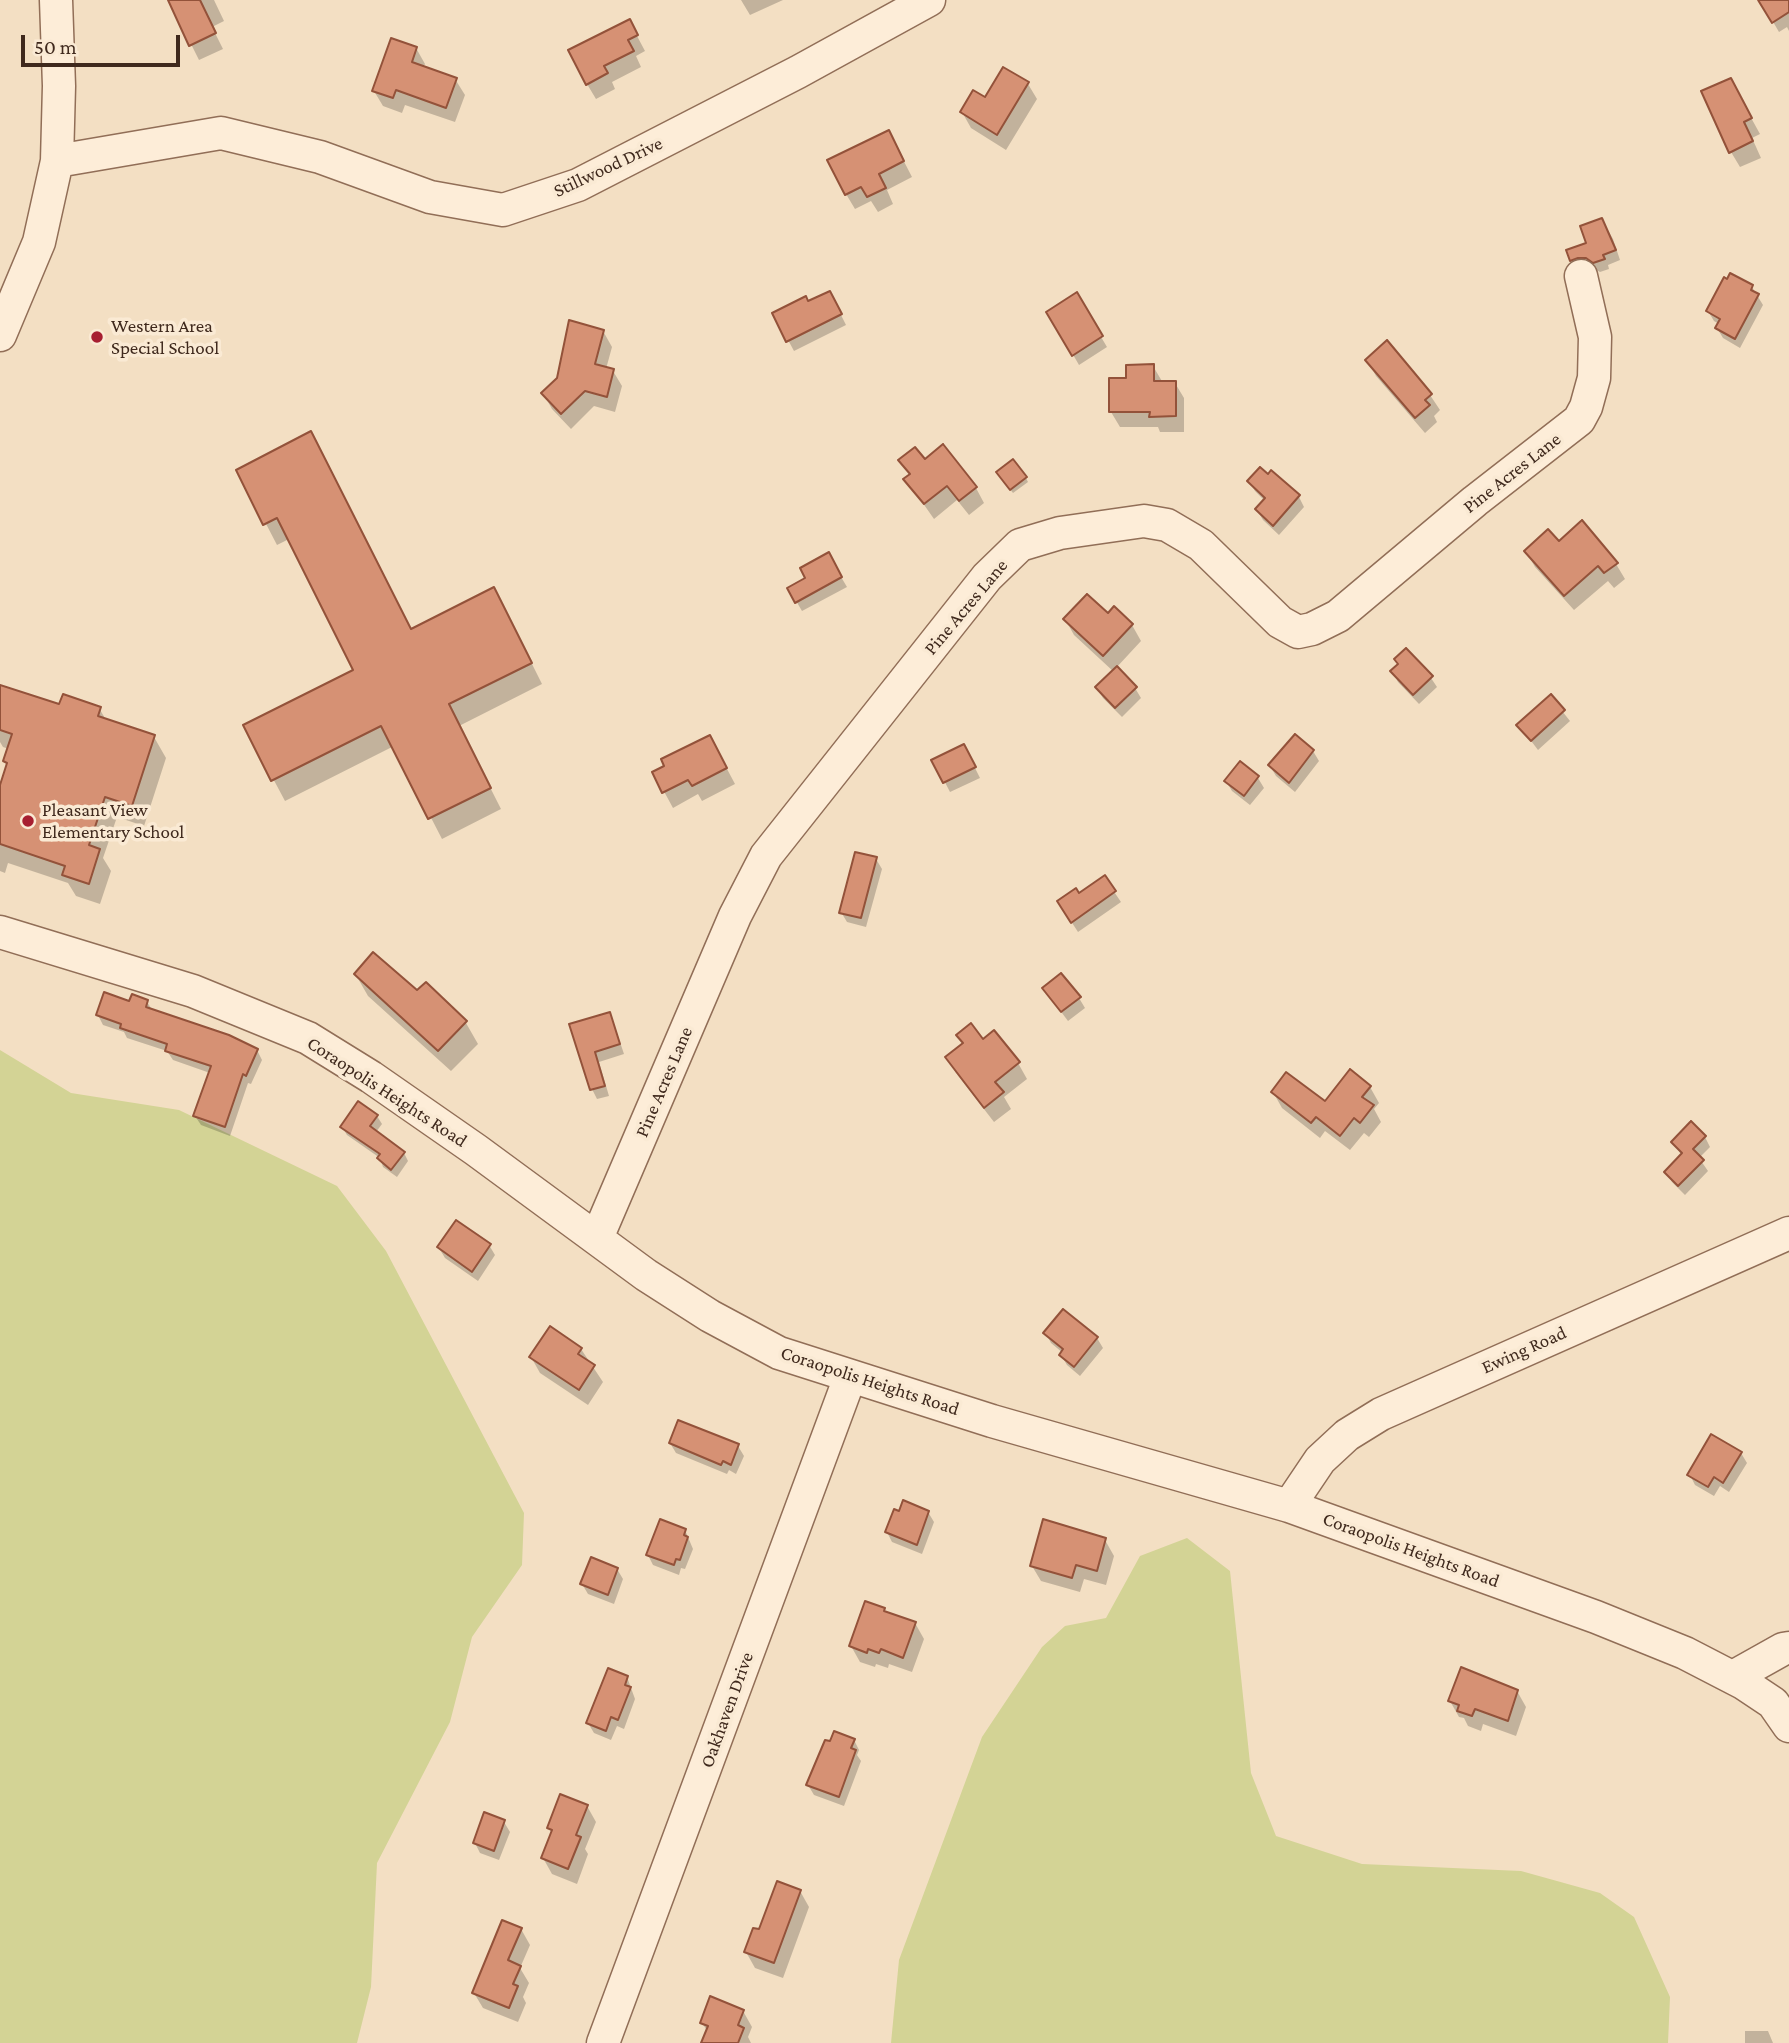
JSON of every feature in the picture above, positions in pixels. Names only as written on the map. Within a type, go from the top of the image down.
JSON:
[{"type":"street","points":[[0,335],[39,242],[58,161],[60,86],[56,0]]},
{"type":"street","name":"Stillwood Drive","points":[[58,161],[221,133],[320,157],[430,197],[503,210],[578,185],[798,72],[929,0]]},
{"type":"street","name":"Pine Acres Lane","points":[[597,1238],[735,916],[766,856],[987,577],[1003,561],[1020,545],[1060,533],[1144,521],[1167,525],[1201,545],[1280,622],[1298,632],[1312,629],[1338,616],[1475,501],[1579,420],[1586,407],[1594,378],[1595,337],[1581,276]]},
{"type":"street","name":"Coraopolis Heights Road","points":[[0,932],[193,991],[308,1038],[402,1099],[646,1275],[710,1316],[779,1353],[1006,1425],[1289,1506],[1596,1617],[1685,1653],[1732,1677],[1773,1703],[1789,1726]]},
{"type":"street","name":"Ewing Road","points":[[1289,1506],[1320,1460],[1347,1435],[1381,1414],[1789,1233]]},
{"type":"street","name":"Oakhaven Drive","points":[[603,2043],[850,1377]]},
{"type":"street","points":[[1732,1677],[1789,1648]]},
{"type":"green space","points":[[0,1050],[71,1093],[179,1110],[337,1186],[386,1251],[524,1513],[522,1565],[472,1637],[450,1722],[377,1863],[371,1987],[357,2043],[0,2043]]},
{"type":"green space","points":[[1187,1538],[1230,1571],[1251,1773],[1276,1836],[1362,1864],[1521,1871],[1600,1893],[1634,1917],[1670,1997],[1668,2043],[891,2043],[899,1960],[982,1737],[1042,1647],[1065,1626],[1106,1618],[1140,1556]]},
{"type":"building","points":[[168,0],[200,0],[216,33],[189,46]]},
{"type":"building","points":[[1758,0],[1789,0],[1789,12],[1772,23]]},
{"type":"building","points":[[630,19],[638,35],[628,40],[634,51],[604,66],[608,73],[586,85],[568,50]]},
{"type":"building","points":[[391,38],[417,47],[412,62],[457,78],[446,108],[396,90],[393,98],[372,91]]},
{"type":"building","points":[[1003,67],[1029,82],[997,135],[960,112],[973,90],[985,97]]},
{"type":"building","points":[[1731,78],[1752,118],[1744,122],[1753,141],[1729,153],[1701,91]]},
{"type":"building","points":[[889,130],[904,161],[879,174],[886,188],[867,197],[861,187],[845,195],[827,160]]},
{"type":"building","points":[[1602,218],[1616,250],[1603,255],[1605,259],[1593,263],[1586,258],[1570,261],[1566,250],[1586,243],[1580,226]]},
{"type":"building","points":[[1730,273],[1753,285],[1751,290],[1759,294],[1735,339],[1715,328],[1720,319],[1706,311],[1724,277],[1727,279]]},
{"type":"building","points":[[830,291],[842,314],[786,342],[772,313],[806,296],[808,301]]},
{"type":"building","points":[[1077,292],[1103,336],[1072,356],[1046,312]]},
{"type":"building","points":[[569,320],[604,330],[595,364],[614,369],[607,397],[585,391],[561,414],[541,393],[557,378]]},
{"type":"building","points":[[1387,340],[1432,394],[1425,400],[1430,405],[1415,418],[1365,360]]},
{"type":"building","points":[[1154,364],[1154,381],[1176,381],[1176,416],[1149,417],[1150,412],[1109,412],[1109,378],[1126,378],[1126,365]]},
{"type":"building","points":[[311,431],[411,629],[494,587],[532,663],[449,704],[491,788],[428,819],[381,726],[271,781],[243,725],[353,670],[277,518],[263,525],[236,470]]},
{"type":"building","points":[[943,444],[977,487],[959,501],[947,486],[924,504],[903,479],[910,474],[898,460],[915,447],[925,459]]},
{"type":"building","points":[[1013,459],[1027,477],[1010,490],[996,472]]},
{"type":"building","points":[[1260,467],[1268,474],[1271,470],[1300,495],[1273,526],[1255,509],[1265,498],[1247,481]]},
{"type":"building","points":[[1582,520],[1618,563],[1604,573],[1598,566],[1564,596],[1524,551],[1548,529],[1559,541]]},
{"type":"building","points":[[829,552],[842,577],[795,603],[787,588],[805,578],[800,568]]},
{"type":"building","points":[[1087,594],[1108,613],[1114,606],[1133,624],[1103,656],[1063,619]]},
{"type":"building","points":[[1406,648],[1433,676],[1413,695],[1390,671],[1398,664],[1394,659]]},
{"type":"building","points":[[1117,666],[1137,687],[1115,708],[1095,687]]},
{"type":"building","points":[[0,685],[59,704],[63,694],[101,707],[98,716],[155,735],[132,806],[105,797],[89,845],[100,849],[89,884],[62,875],[65,866],[0,844],[0,785],[7,763],[3,761],[12,734],[0,730]]},
{"type":"building","points":[[1551,694],[1565,710],[1531,741],[1516,725]]},
{"type":"building","points":[[1295,734],[1314,750],[1289,783],[1268,765]]},
{"type":"building","points":[[710,735],[727,768],[692,786],[688,780],[662,793],[652,772],[664,766],[661,759]]},
{"type":"building","points":[[964,744],[976,767],[943,783],[931,760]]},
{"type":"building","points":[[1240,761],[1259,776],[1244,796],[1224,781]]},
{"type":"building","points":[[855,852],[877,857],[861,918],[839,913]]},
{"type":"building","points":[[1105,875],[1116,891],[1071,923],[1057,901],[1076,888],[1079,893]]},
{"type":"building","points":[[373,952],[417,990],[426,982],[467,1021],[438,1051],[354,974]]},
{"type":"building","points":[[1061,973],[1081,997],[1061,1012],[1042,988]]},
{"type":"building","points":[[104,992],[129,1001],[132,994],[148,1000],[146,1007],[229,1035],[258,1049],[246,1076],[243,1074],[225,1127],[193,1116],[211,1066],[165,1051],[167,1044],[120,1028],[121,1024],[96,1015]]},
{"type":"building","points":[[610,1012],[620,1044],[595,1052],[605,1086],[590,1090],[569,1024]]},
{"type":"building","points":[[971,1023],[983,1039],[994,1030],[1020,1062],[995,1082],[1004,1092],[984,1108],[945,1057],[963,1043],[956,1035]]},
{"type":"building","points":[[1350,1069],[1371,1086],[1362,1097],[1374,1105],[1360,1123],[1354,1118],[1340,1136],[1316,1117],[1311,1123],[1271,1092],[1286,1072],[1325,1101]]},
{"type":"building","points":[[358,1101],[378,1115],[370,1126],[405,1152],[391,1170],[377,1158],[380,1154],[340,1127]]},
{"type":"building","points":[[1691,1121],[1706,1136],[1693,1149],[1704,1160],[1678,1186],[1664,1172],[1682,1153],[1671,1142]]},
{"type":"building","points":[[456,1220],[491,1244],[472,1272],[437,1247]]},
{"type":"building","points":[[1063,1309],[1098,1337],[1074,1367],[1059,1355],[1063,1349],[1043,1333]]},
{"type":"building","points":[[550,1326],[582,1348],[578,1354],[595,1365],[579,1390],[529,1357]]},
{"type":"building","points":[[678,1420],[739,1444],[731,1465],[723,1461],[721,1465],[669,1443]]},
{"type":"building","points":[[1711,1434],[1742,1452],[1723,1483],[1714,1477],[1708,1487],[1687,1475]]},
{"type":"building","points":[[903,1500],[929,1511],[917,1545],[885,1532],[894,1509],[899,1511]]},
{"type":"building","points":[[660,1519],[686,1529],[684,1535],[688,1537],[680,1560],[676,1559],[674,1565],[646,1555]]},
{"type":"building","points":[[1043,1519],[1106,1538],[1097,1571],[1076,1565],[1072,1578],[1030,1566]]},
{"type":"building","points":[[591,1557],[618,1568],[608,1595],[580,1584]]},
{"type":"building","points":[[865,1601],[916,1622],[903,1658],[881,1649],[879,1653],[868,1649],[867,1653],[849,1646]]},
{"type":"building","points":[[1461,1667],[1518,1690],[1508,1721],[1475,1709],[1472,1716],[1457,1711],[1459,1705],[1448,1701]]},
{"type":"building","points":[[608,1668],[628,1676],[625,1685],[631,1687],[618,1720],[611,1717],[606,1731],[586,1723]]},
{"type":"building","points":[[834,1731],[855,1739],[851,1748],[856,1750],[839,1797],[806,1785],[825,1740],[830,1741]]},
{"type":"building","points":[[560,1794],[588,1805],[576,1835],[581,1837],[568,1869],[541,1858],[552,1830],[547,1828]]},
{"type":"building","points":[[484,1812],[505,1820],[494,1851],[473,1843]]},
{"type":"building","points":[[777,1881],[801,1890],[774,1963],[744,1952],[753,1928],[759,1929]]},
{"type":"building","points":[[502,1920],[522,1928],[508,1960],[521,1966],[513,1984],[518,1986],[509,2008],[472,1993]]},
{"type":"building","points":[[710,1996],[744,2010],[738,2025],[744,2028],[738,2043],[701,2043],[708,2026],[700,2023]]},
{"type":"place","name":"Western Area Special School","points":[[97,337]]},
{"type":"place","name":"Pleasant View Elementary School","points":[[28,821]]}]
